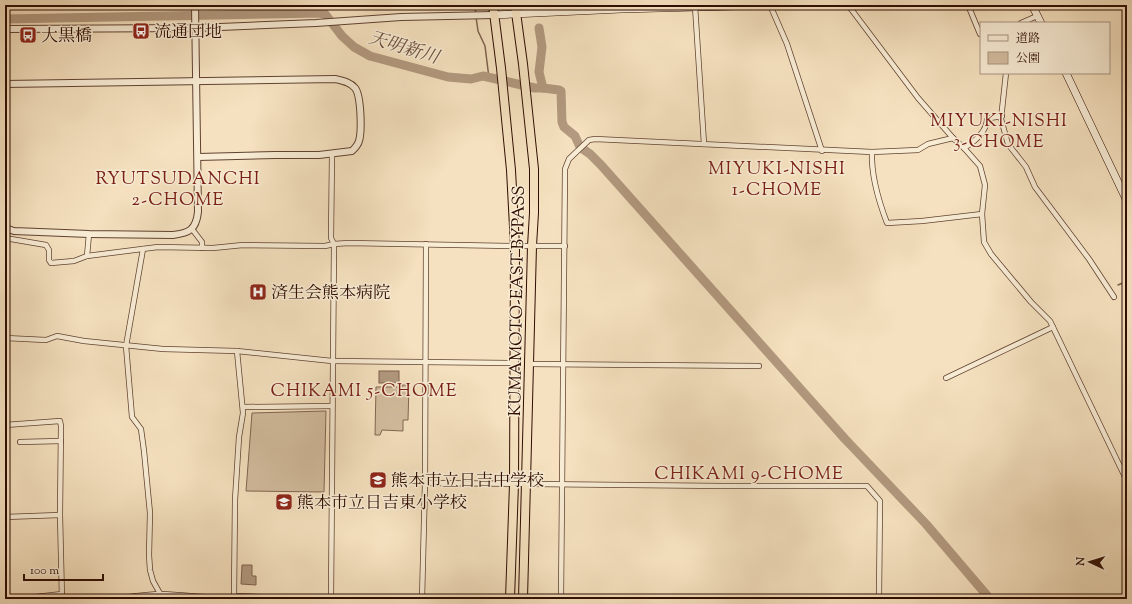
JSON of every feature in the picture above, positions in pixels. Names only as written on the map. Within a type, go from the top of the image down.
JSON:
[{"type":"highway","name":"KUMAMOTO-EAST BYPASS","points":[[493,5],[511,170],[515,246],[514,484],[510,599]]},
{"type":"highway","name":"KUMAMOTO-EAST BYPASS","points":[[515,9],[523,64],[534,169],[523,599]]},
{"type":"main road","points":[[494,15],[515,9],[777,5]]},
{"type":"main road","points":[[1032,5],[1039,20]]},
{"type":"main road","points":[[1066,74],[1127,201]]},
{"type":"street","points":[[5,6],[62,5]]},
{"type":"street","points":[[426,5],[444,5]]},
{"type":"street","points":[[770,5],[787,44],[822,150]]},
{"type":"street","points":[[848,5],[918,98],[980,166],[985,185],[982,214],[984,242],[991,254],[1031,302],[1050,321],[1127,481]]},
{"type":"street","points":[[968,5],[980,34]]},
{"type":"street","points":[[5,228],[14,231],[173,235],[185,234],[192,229],[196,224],[198,212],[196,6]]},
{"type":"street","points":[[695,6],[704,144]]},
{"type":"street","points":[[5,29],[196,28],[437,16],[494,15]]},
{"type":"street","points":[[1027,22],[1039,20]]},
{"type":"street","points":[[1006,74],[1001,119],[1008,144],[1026,167],[1035,187],[1090,259],[1114,297]]},
{"type":"street","points":[[5,84],[336,79],[346,81],[356,89],[359,100],[361,133],[359,140],[352,151],[332,154],[198,157]]},
{"type":"street","points":[[964,148],[972,143],[987,126],[987,120],[1002,116]]},
{"type":"street","points":[[561,599],[565,169],[569,159],[589,140],[872,152],[918,150],[928,144],[953,138]]},
{"type":"street","points":[[872,152],[871,161],[875,182],[886,223],[922,221],[982,214]]},
{"type":"street","points":[[331,599],[334,244],[331,238],[332,154]]},
{"type":"street","points":[[192,229],[202,242],[202,248]]},
{"type":"street","points":[[87,256],[89,234]]},
{"type":"street","points":[[5,238],[46,246],[49,250],[49,260],[51,263],[74,261],[87,256],[158,247],[202,248],[243,244],[325,246],[348,243],[565,246]]},
{"type":"street","points":[[422,599],[425,483],[426,244]]},
{"type":"street","points":[[143,249],[126,346],[132,417],[141,429],[144,451],[150,513],[150,570],[153,581],[163,599]]},
{"type":"street","points":[[946,378],[1053,327]]},
{"type":"street","points":[[5,338],[46,340],[57,336],[126,346],[163,349],[237,351],[332,361],[515,363]]},
{"type":"street","points":[[234,596],[236,496],[239,437],[243,413],[237,351]]},
{"type":"street","points":[[530,364],[759,366]]},
{"type":"street","points":[[243,407],[332,406]]},
{"type":"street","points":[[5,425],[60,421],[61,426],[60,515],[62,596],[17,599]]},
{"type":"street","points":[[20,442],[61,441]]},
{"type":"street","points":[[425,483],[866,486],[880,501],[879,599]]},
{"type":"street","points":[[5,517],[60,515]]},
{"type":"street","points":[[115,599],[160,594],[218,598],[230,598],[234,596],[327,599]]},
{"type":"green space","points":[[402,385],[409,385],[408,420],[403,420],[403,431],[382,430],[380,435],[375,435],[376,387],[402,387]]},
{"type":"green space","points":[[326,411],[324,492],[246,491],[252,413]]},
{"type":"shaded area","points":[[379,371],[399,371],[399,383],[379,383]]},
{"type":"shaded area","points":[[242,565],[252,565],[252,576],[256,576],[256,585],[241,584]]},
{"type":"waterway","points":[[474,5],[476,13]]},
{"type":"waterway","name":"天明新川","points":[[5,19],[319,13],[325,14],[342,36],[354,47],[370,56],[448,77],[471,79],[483,76],[535,88],[543,88]]},
{"type":"waterway","points":[[476,17],[478,31],[485,46],[489,78]]},
{"type":"waterway","points":[[539,28],[542,47],[539,72],[543,88],[561,91],[562,122],[564,127],[575,136],[580,147],[601,165],[845,439],[926,524],[990,599]]},
{"type":"waterway","points":[[1118,285],[1127,281]]},
{"type":"place","name":"流通団地","points":[[141,31]]},
{"type":"place","name":"大黒橋","points":[[28,35]]},
{"type":"place","name":"済生会熊本病院","points":[[258,292]]},
{"type":"place","name":"熊本市立日吉中学校","points":[[378,480]]},
{"type":"place","name":"熊本市立日吉東小学校","points":[[284,502]]},
{"type":"district","name":"MIYUKI-NISHI 3-CHOME","points":[[999,130]]},
{"type":"district","name":"MIYUKI-NISHI 1-CHOME","points":[[777,178]]},
{"type":"district","name":"RYUTSUDANCHI 2-CHOME","points":[[178,188]]},
{"type":"district","name":"CHIKAMI 5-CHOME","points":[[364,390]]},
{"type":"district","name":"CHIKAMI 9-CHOME","points":[[749,473]]}]
